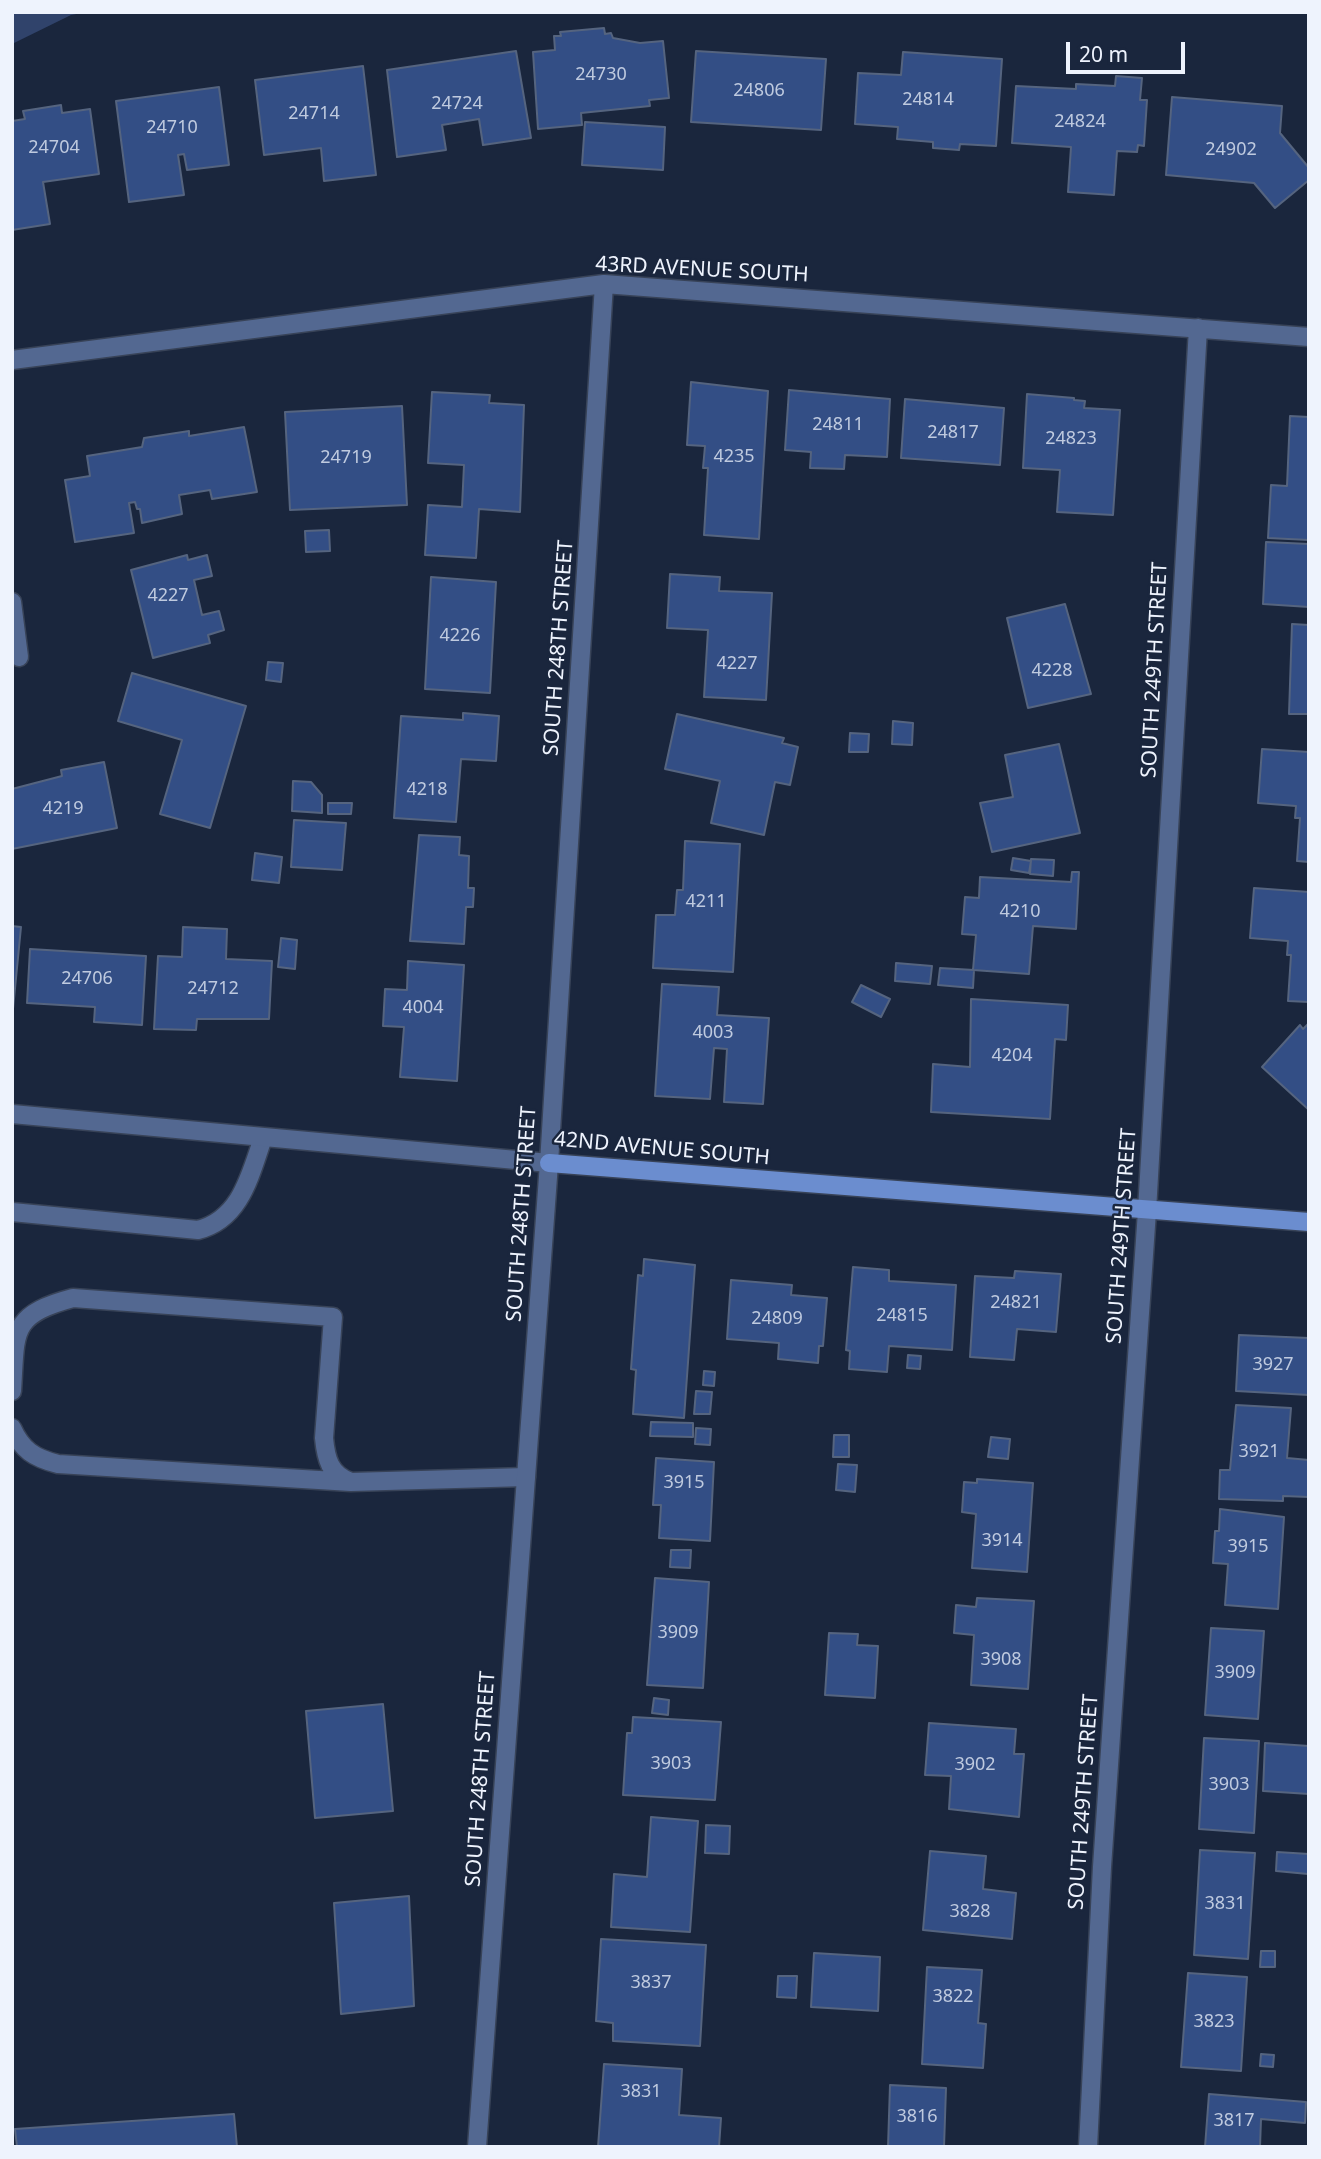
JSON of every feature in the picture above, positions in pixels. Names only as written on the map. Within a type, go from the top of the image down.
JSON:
[{"type":"street","name":"43RD AVENUE SOUTH","points":[[12,360],[604,284],[1309,337]]},
{"type":"street","name":"SOUTH 248TH STREET","points":[[477,2147],[549,1163],[604,284]]},
{"type":"street","name":"SOUTH 249TH STREET","points":[[1088,2147],[1102,1867],[1147,1211],[1198,328]]},
{"type":"street","points":[[12,602],[19,657]]},
{"type":"street","name":"42ND AVENUE SOUTH","points":[[12,1114],[549,1163],[1309,1222]]},
{"type":"street","points":[[12,1212],[198,1230],[214,1226],[232,1210],[244,1193],[264,1138]]},
{"type":"street","points":[[12,1391],[16,1334],[27,1316],[46,1305],[73,1298],[333,1317],[324,1438],[326,1458],[337,1477],[351,1482]]},
{"type":"street","points":[[12,1428],[21,1447],[40,1460],[58,1464],[351,1482],[526,1477]]},
{"type":"shaded area","points":[[12,12],[87,12],[71,15],[12,44]]},
{"type":"building","points":[[604,28],[605,34],[611,33],[613,38],[640,43],[663,41],[669,98],[649,100],[650,106],[581,113],[582,125],[538,129],[533,52],[555,50],[554,36],[561,36],[560,32]]},
{"type":"building","points":[[516,51],[531,138],[483,145],[479,119],[442,125],[446,150],[397,157],[387,70]]},
{"type":"building","points":[[696,51],[826,59],[821,130],[691,122]]},
{"type":"building","points":[[903,52],[1002,59],[996,146],[960,144],[959,150],[933,148],[933,142],[897,139],[898,127],[855,124],[858,73],[901,75]]},
{"type":"building","points":[[363,66],[376,175],[324,181],[321,148],[264,155],[255,80]]},
{"type":"building","points":[[1116,76],[1142,78],[1140,100],[1147,100],[1144,146],[1138,145],[1137,152],[1117,151],[1114,195],[1068,192],[1071,147],[1012,143],[1016,86],[1076,89],[1076,84],[1115,86]]},
{"type":"building","points":[[219,87],[229,165],[187,170],[184,154],[178,155],[184,195],[129,202],[116,101]]},
{"type":"building","points":[[1172,97],[1282,106],[1280,133],[1309,168],[1309,180],[1275,208],[1254,183],[1166,175]]},
{"type":"building","points":[[61,105],[62,113],[90,109],[99,174],[43,182],[50,224],[12,230],[12,121],[25,119],[23,111]]},
{"type":"building","points":[[585,122],[665,127],[663,170],[582,165]]},
{"type":"building","points":[[691,382],[768,391],[759,539],[704,535],[708,468],[703,468],[705,446],[687,445]]},
{"type":"building","points":[[789,390],[890,399],[887,457],[845,455],[844,469],[810,468],[811,452],[785,450]]},
{"type":"building","points":[[432,392],[490,395],[489,403],[524,405],[520,512],[479,509],[476,558],[425,555],[428,505],[462,507],[464,465],[428,463]]},
{"type":"building","points":[[1027,394],[1074,398],[1085,401],[1084,408],[1120,410],[1113,515],[1057,512],[1060,470],[1023,468]]},
{"type":"building","points":[[905,399],[1004,408],[1000,465],[901,458]]},
{"type":"building","points":[[402,406],[407,505],[290,510],[285,412]]},
{"type":"building","points":[[1290,416],[1309,417],[1309,540],[1268,538],[1271,485],[1287,486]]},
{"type":"building","points":[[244,427],[257,492],[212,499],[210,490],[179,495],[182,514],[142,523],[140,509],[137,509],[135,502],[129,503],[134,533],[75,542],[65,480],[90,476],[87,456],[142,447],[144,438],[189,431],[189,436]]},
{"type":"building","points":[[329,530],[330,551],[306,552],[305,531]]},
{"type":"building","points":[[1266,542],[1309,544],[1309,607],[1263,604]]},
{"type":"building","points":[[187,555],[188,560],[207,555],[212,576],[194,580],[202,615],[219,611],[224,630],[208,635],[210,643],[153,658],[131,570]]},
{"type":"building","points":[[670,574],[720,577],[719,591],[772,593],[766,700],[704,697],[708,630],[667,628]]},
{"type":"building","points":[[431,577],[496,582],[490,693],[425,689]]},
{"type":"building","points":[[1065,604],[1091,694],[1028,708],[1007,618]]},
{"type":"building","points":[[1292,624],[1309,625],[1309,714],[1289,714]]},
{"type":"building","points":[[268,662],[283,663],[281,682],[266,680]]},
{"type":"building","points":[[132,673],[246,706],[210,828],[160,814],[182,740],[118,721]]},
{"type":"building","points":[[463,713],[499,716],[496,761],[461,759],[456,822],[394,818],[401,716],[463,720]]},
{"type":"building","points":[[677,714],[784,738],[782,743],[798,747],[790,785],[775,782],[764,835],[711,823],[720,781],[665,769]]},
{"type":"building","points":[[893,721],[913,723],[912,745],[892,744]]},
{"type":"building","points":[[850,733],[869,734],[868,752],[849,752]]},
{"type":"building","points":[[1059,744],[1080,833],[992,852],[980,803],[1013,797],[1005,755]]},
{"type":"building","points":[[1262,749],[1309,752],[1309,862],[1297,861],[1300,818],[1295,818],[1296,806],[1258,803]]},
{"type":"building","points":[[104,762],[117,828],[12,849],[12,789],[62,776],[61,770]]},
{"type":"building","points":[[293,781],[311,782],[322,795],[322,813],[292,811]]},
{"type":"building","points":[[328,803],[352,803],[351,814],[328,814]]},
{"type":"building","points":[[294,820],[346,823],[342,870],[291,867]]},
{"type":"building","points":[[419,835],[460,837],[459,855],[469,856],[468,888],[474,888],[473,907],[466,907],[464,944],[410,941]]},
{"type":"building","points":[[685,841],[740,844],[733,972],[653,968],[656,915],[675,915],[677,890],[683,890]]},
{"type":"building","points":[[255,853],[282,857],[279,883],[252,880]]},
{"type":"building","points":[[1013,858],[1031,861],[1029,873],[1011,870]]},
{"type":"building","points":[[1031,859],[1054,860],[1053,876],[1030,874]]},
{"type":"building","points":[[1072,872],[1079,872],[1076,929],[1033,926],[1029,974],[973,970],[976,935],[962,934],[965,897],[979,898],[980,877],[1071,882]]},
{"type":"building","points":[[1254,888],[1309,892],[1309,1002],[1288,1001],[1291,955],[1287,955],[1288,941],[1250,938]]},
{"type":"building","points":[[12,926],[21,927],[13,1009],[12,1009]]},
{"type":"building","points":[[183,927],[227,929],[226,959],[272,961],[269,1019],[197,1019],[196,1030],[154,1029],[158,956],[182,957]]},
{"type":"building","points":[[281,938],[297,940],[295,969],[278,967]]},
{"type":"building","points":[[30,949],[146,956],[142,1025],[94,1022],[95,1007],[27,1003]]},
{"type":"building","points":[[408,961],[464,965],[457,1081],[400,1077],[404,1027],[383,1026],[385,989],[407,990]]},
{"type":"building","points":[[896,963],[932,966],[930,984],[895,981]]},
{"type":"building","points":[[940,968],[974,970],[973,988],[938,985]]},
{"type":"building","points":[[662,984],[719,987],[717,1015],[769,1018],[763,1104],[724,1102],[727,1049],[714,1048],[710,1099],[655,1096]]},
{"type":"building","points":[[861,985],[890,999],[881,1017],[852,1002]]},
{"type":"building","points":[[971,999],[1068,1005],[1066,1040],[1055,1039],[1050,1119],[931,1112],[933,1064],[970,1067]]},
{"type":"building","points":[[1309,1023],[1309,1110],[1262,1067],[1300,1025],[1303,1029]]},
{"type":"building","points":[[644,1259],[695,1265],[684,1418],[633,1414],[636,1370],[631,1369],[638,1275],[643,1276]]},
{"type":"building","points":[[853,1267],[889,1270],[889,1281],[956,1285],[952,1350],[889,1346],[887,1372],[849,1369],[850,1351],[846,1350]]},
{"type":"building","points":[[1015,1271],[1061,1274],[1056,1332],[1017,1329],[1014,1360],[970,1357],[975,1276],[1014,1278]]},
{"type":"building","points":[[731,1280],[792,1285],[791,1295],[827,1298],[823,1346],[819,1346],[818,1363],[778,1359],[779,1343],[727,1339]]},
{"type":"building","points":[[1239,1335],[1309,1338],[1309,1395],[1236,1391]]},
{"type":"building","points":[[908,1355],[921,1356],[920,1369],[907,1368]]},
{"type":"building","points":[[704,1371],[715,1372],[714,1386],[703,1385]]},
{"type":"building","points":[[696,1391],[712,1392],[710,1414],[694,1414]]},
{"type":"building","points":[[1236,1405],[1291,1408],[1287,1458],[1309,1460],[1309,1497],[1283,1496],[1283,1501],[1219,1499],[1220,1470],[1230,1470]]},
{"type":"building","points":[[651,1422],[693,1423],[693,1437],[650,1436]]},
{"type":"building","points":[[696,1428],[711,1429],[710,1445],[695,1444]]},
{"type":"building","points":[[834,1435],[849,1435],[849,1457],[833,1457]]},
{"type":"building","points":[[991,1437],[1010,1439],[1008,1459],[988,1457]]},
{"type":"building","points":[[656,1458],[714,1462],[710,1541],[659,1538],[661,1505],[653,1505]]},
{"type":"building","points":[[838,1464],[857,1465],[855,1492],[836,1490]]},
{"type":"building","points":[[977,1479],[1033,1483],[1027,1572],[972,1568],[976,1514],[962,1512],[964,1482],[977,1483]]},
{"type":"building","points":[[1220,1509],[1284,1517],[1278,1609],[1225,1605],[1228,1564],[1213,1563],[1215,1531],[1219,1531]]},
{"type":"building","points":[[671,1550],[691,1550],[690,1568],[670,1567]]},
{"type":"building","points":[[655,1578],[709,1582],[703,1688],[647,1685]]},
{"type":"building","points":[[977,1598],[1034,1601],[1028,1689],[971,1685],[974,1635],[954,1633],[956,1605],[976,1607]]},
{"type":"building","points":[[1211,1628],[1264,1631],[1258,1719],[1205,1715]]},
{"type":"building","points":[[829,1633],[858,1634],[857,1645],[878,1646],[875,1698],[825,1695]]},
{"type":"building","points":[[654,1698],[669,1700],[668,1715],[652,1713]]},
{"type":"building","points":[[383,1704],[393,1811],[315,1818],[306,1711]]},
{"type":"building","points":[[633,1717],[721,1722],[715,1800],[623,1795],[627,1733],[632,1733]]},
{"type":"building","points":[[929,1723],[1016,1729],[1014,1754],[1024,1754],[1019,1817],[949,1809],[951,1776],[925,1775]]},
{"type":"building","points":[[1204,1738],[1259,1741],[1254,1833],[1199,1829]]},
{"type":"building","points":[[1265,1743],[1309,1746],[1309,1794],[1263,1791]]},
{"type":"building","points":[[651,1817],[698,1821],[690,1932],[611,1927],[614,1874],[647,1877]]},
{"type":"building","points":[[706,1825],[730,1826],[729,1854],[705,1853]]},
{"type":"building","points":[[1200,1850],[1255,1853],[1248,1959],[1194,1955]]},
{"type":"building","points":[[930,1851],[986,1856],[983,1889],[1016,1893],[1012,1939],[923,1930]]},
{"type":"building","points":[[1277,1852],[1309,1854],[1308,1874],[1276,1871]]},
{"type":"building","points":[[409,1896],[414,2006],[341,2014],[334,1903]]},
{"type":"building","points":[[601,1939],[706,1945],[700,2046],[613,2041],[613,2023],[596,2021]]},
{"type":"building","points":[[1261,1951],[1275,1951],[1275,1967],[1260,1967]]},
{"type":"building","points":[[814,1953],[880,1957],[878,2011],[811,2007]]},
{"type":"building","points":[[927,1967],[982,1970],[978,2023],[986,2024],[983,2068],[922,2064]]},
{"type":"building","points":[[1188,1973],[1247,1977],[1241,2071],[1181,2067]]},
{"type":"building","points":[[778,1976],[797,1976],[796,1998],[777,1997]]},
{"type":"building","points":[[1261,2054],[1274,2055],[1273,2067],[1260,2066]]},
{"type":"building","points":[[604,2064],[682,2069],[679,2115],[721,2118],[719,2147],[598,2147]]},
{"type":"building","points":[[890,2085],[946,2088],[944,2147],[888,2147]]},
{"type":"building","points":[[1209,2094],[1306,2102],[1305,2123],[1261,2119],[1260,2147],[1205,2147]]},
{"type":"building","points":[[234,2114],[237,2147],[17,2147],[15,2129]]}]
